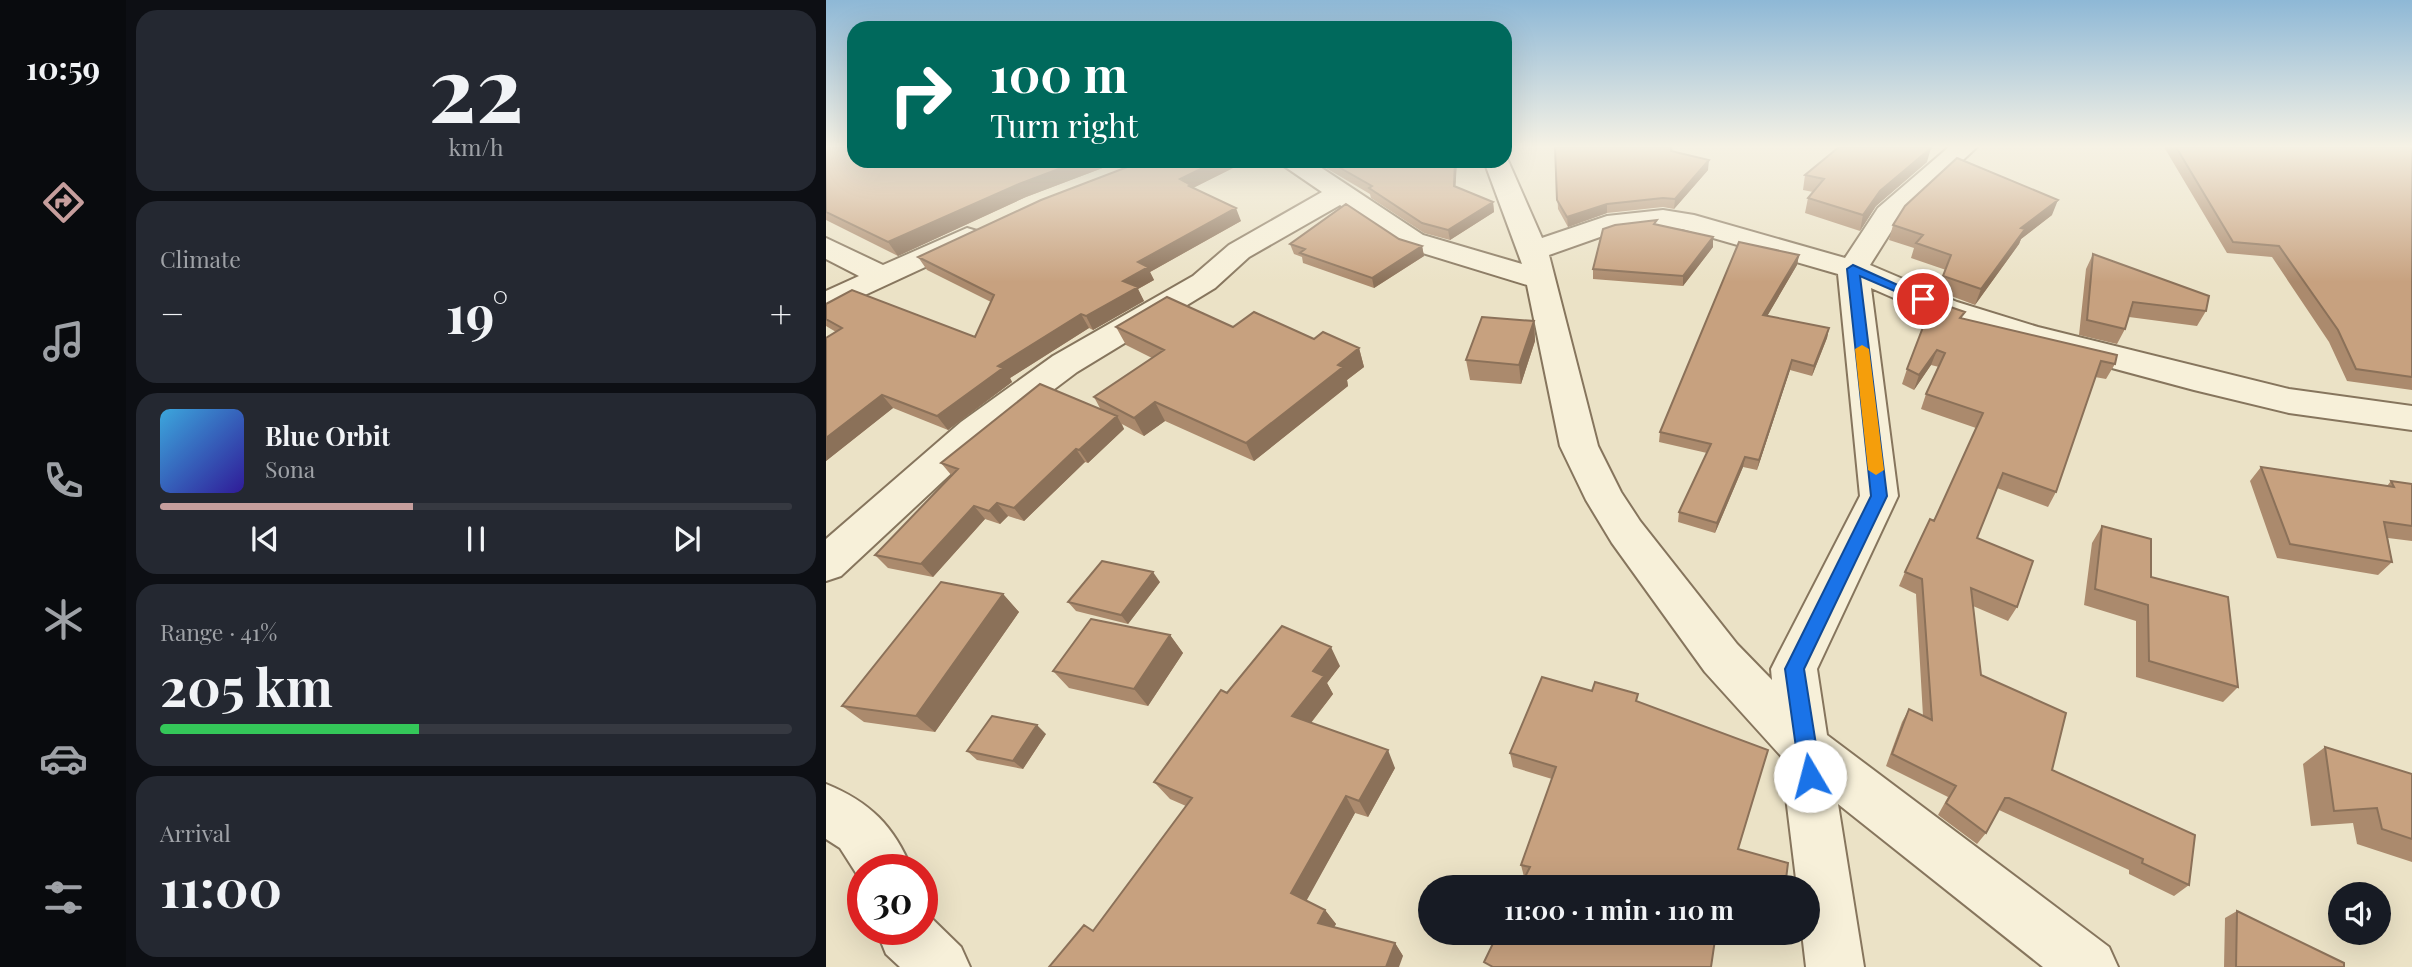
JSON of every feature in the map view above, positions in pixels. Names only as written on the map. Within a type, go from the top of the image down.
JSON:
[{"type":"street","points":[[1336,192],[1413,241],[1537,265],[1611,223],[1633,217],[1659,216],[1684,220],[1853,269],[1946,309],[2027,335],[2181,376],[2289,401],[2412,418]]},
{"type":"street","points":[[1509,192],[1537,265],[1579,446],[1606,500],[1626,532],[1721,657],[1807,749],[2089,967]]},
{"type":"street","points":[[1835,967],[1794,669],[1879,496],[1853,269],[1888,214],[1913,192]]},
{"type":"street","points":[[826,564],[974,431],[1065,364],[1204,282],[1239,251],[1339,194]]},
{"type":"street","points":[[826,303],[989,227]]},
{"type":"street","points":[[826,247],[881,276]]},
{"type":"street","points":[[826,809],[858,830],[874,854]]},
{"type":"street","points":[[918,945],[941,967]]},
{"type":"building","points":[[826,192],[1001,192],[888,242],[826,212]]},
{"type":"building","points":[[1062,192],[1202,192],[1236,208],[1138,262],[1148,267],[1123,281],[1138,287],[1086,316],[1081,314],[998,366],[1003,368],[937,416],[882,395],[826,438],[826,338],[842,328],[826,319],[826,304],[852,290],[975,337],[994,295],[918,257]]},
{"type":"building","points":[[1375,192],[1469,192],[1493,202],[1448,230],[1422,223]]},
{"type":"building","points":[[1557,192],[1681,192],[1675,199],[1607,204],[1567,217],[1557,200]]},
{"type":"building","points":[[1813,192],[1879,192],[1863,215],[1808,198]]},
{"type":"building","points":[[1920,192],[2039,192],[2058,200],[2021,228],[2025,229],[1981,289],[1943,276],[1951,255],[1916,243],[1923,235],[1893,225],[1905,206]]},
{"type":"building","points":[[2203,192],[2412,192],[2412,377],[2356,369],[2338,330],[2279,246],[2233,242]]},
{"type":"building","points":[[1346,204],[1399,239],[1422,246],[1372,278],[1300,253],[1305,249],[1290,244]]},
{"type":"building","points":[[1657,220],[1654,224],[1713,237],[1683,276],[1593,269],[1603,229]]},
{"type":"building","points":[[1739,242],[1799,255],[1763,315],[1829,328],[1814,366],[1792,360],[1759,460],[1745,457],[1717,523],[1679,512],[1711,444],[1660,432]]},
{"type":"building","points":[[2093,254],[2209,296],[2206,311],[2133,302],[2125,329],[2087,320]]},
{"type":"building","points":[[1167,297],[1233,327],[1254,312],[1314,339],[1323,332],[1359,348],[1338,365],[1343,367],[1246,443],[1155,402],[1134,418],[1094,397],[1164,350],[1116,327]]},
{"type":"building","points":[[1933,301],[1965,312],[1960,318],[2117,355],[2115,364],[2101,361],[2056,492],[2003,473],[1977,538],[2033,561],[2017,607],[1971,588],[1981,675],[2066,713],[2052,770],[2195,835],[2189,885],[2142,863],[2143,859],[2009,798],[2005,798],[1986,833],[1946,803],[1956,786],[1892,754],[1909,709],[1932,720],[1922,579],[1905,572],[1930,519],[1934,521],[1983,413],[1926,394],[1945,353],[1937,350],[1919,375],[1907,369]]},
{"type":"building","points":[[1482,317],[1534,321],[1519,365],[1466,360]]},
{"type":"building","points":[[1040,384],[1117,416],[1079,450],[1076,449],[1014,508],[997,503],[989,511],[974,506],[921,564],[875,555],[958,469],[941,463]]},
{"type":"building","points":[[2261,467],[2394,487],[2391,481],[2412,484],[2412,526],[2384,522],[2392,562],[2290,544]]},
{"type":"building","points":[[2102,526],[2151,539],[2151,577],[2228,597],[2238,687],[2149,661],[2148,605],[2095,589]]},
{"type":"building","points":[[1102,561],[1153,572],[1121,615],[1068,602]]},
{"type":"building","points":[[941,582],[1003,594],[916,716],[842,706]]},
{"type":"building","points":[[1091,619],[1170,635],[1134,689],[1053,671]]},
{"type":"building","points":[[1282,626],[1331,647],[1313,671],[1324,676],[1292,716],[1388,750],[1359,801],[1346,796],[1291,893],[1325,910],[1318,923],[1395,943],[1386,967],[1049,967],[1084,925],[1093,931],[1192,798],[1154,782],[1221,690],[1227,693]]},
{"type":"building","points":[[1542,677],[1592,691],[1595,682],[1638,694],[1636,701],[1768,750],[1738,849],[1788,863],[1786,875],[1526,875],[1530,867],[1521,865],[1556,767],[1510,753]]},
{"type":"building","points":[[992,716],[1037,725],[1013,761],[967,751]]},
{"type":"building","points":[[2325,747],[2412,774],[2412,839],[2382,829],[2377,808],[2334,811]]},
{"type":"building","points":[[2237,911],[2344,963],[2344,967],[2236,967]]},
{"type":"building","points":[[1492,945],[1714,945],[1711,967],[1493,967],[1484,962]]},
{"type":"slow traffic","points":[[1862,349],[1876,470]]},
{"type":"route","points":[[1810,776],[1794,669],[1879,496],[1853,269],[1923,299]]}]
